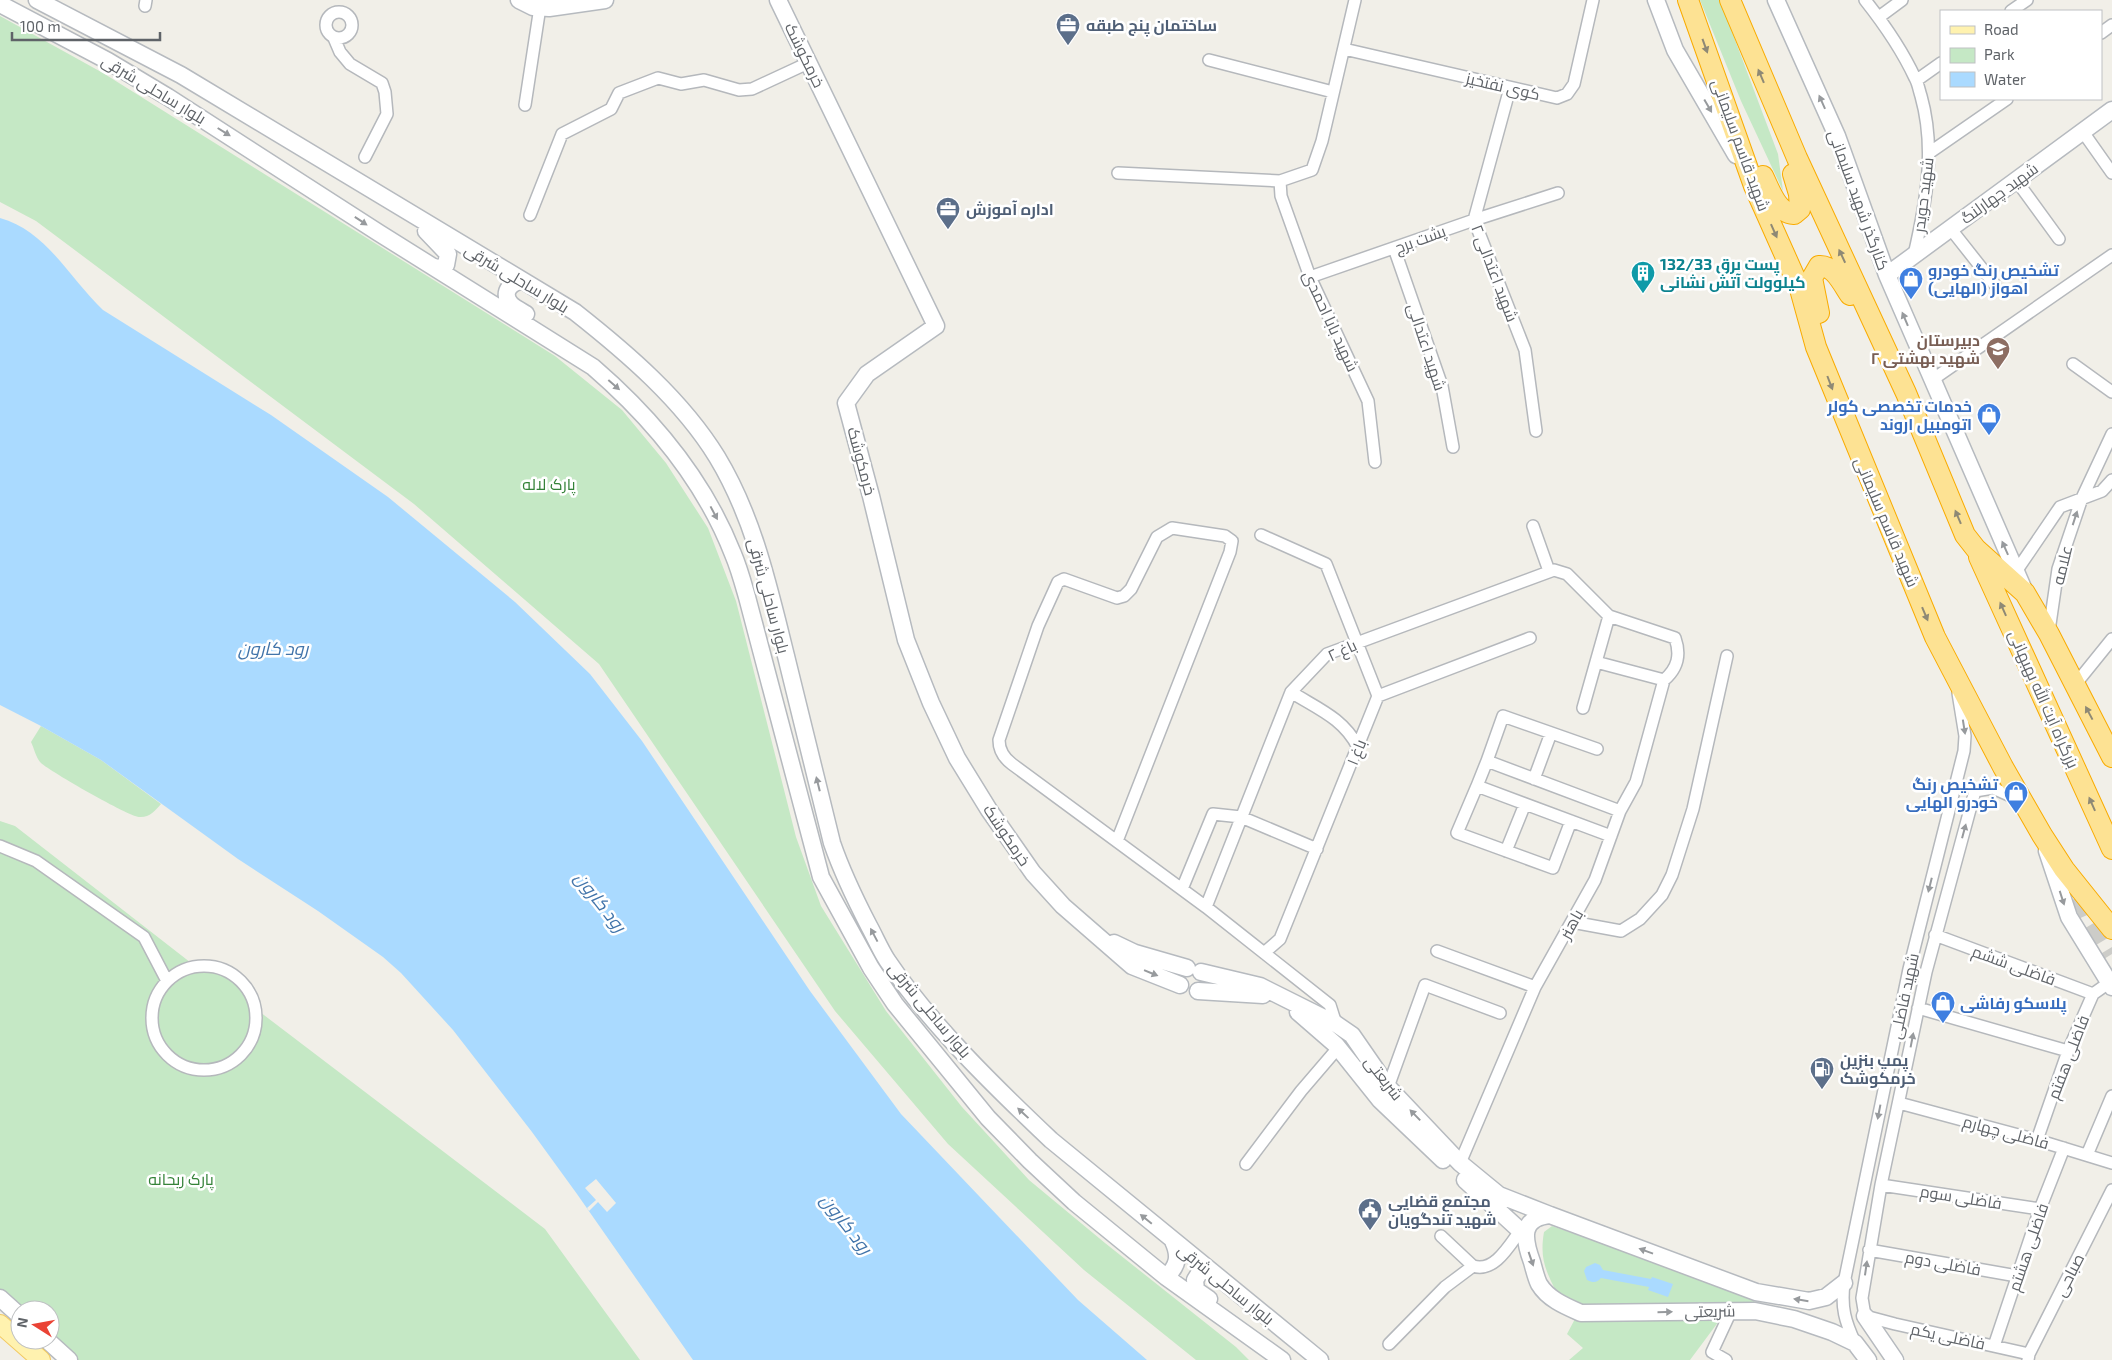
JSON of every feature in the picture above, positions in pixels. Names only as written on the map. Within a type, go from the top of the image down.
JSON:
[{"type":"highway","name":"شهید قاسم سلیمانی","points":[[1688,0],[1754,186],[1800,289],[1821,360],[1931,628],[1956,679],[2042,835]]},
{"type":"highway","points":[[1730,0],[1775,108],[1892,363],[1965,535],[1976,549],[2017,581],[2049,634],[2074,686],[2110,747]]},
{"type":"highway","points":[[1727,108],[1778,204],[1788,213],[1794,214],[1800,209],[1799,194],[1775,108]]},
{"type":"highway","points":[[1821,360],[1823,334],[1812,278],[1819,266],[1826,266],[1831,268],[1851,296],[1892,363]]},
{"type":"highway","name":"بزرگراه آیت الله بهبهانی","points":[[1976,549],[2112,849]]},
{"type":"highway","points":[[2042,835],[2064,869],[2112,929]]},
{"type":"main road","name":"بلوار ساحلی شرقی","points":[[37,0],[180,76],[575,312],[614,343],[649,376],[689,419],[716,456],[740,500],[770,591],[832,843],[841,869],[886,958],[928,1011],[1009,1100],[1096,1178],[1320,1360]]},
{"type":"main road","points":[[519,0],[533,7],[540,8],[605,0]]},
{"type":"main road","name":"خرمکوشک","points":[[778,0],[936,326],[867,374],[846,403],[872,496],[906,640],[931,703],[954,750],[989,810],[1033,873],[1064,906],[1098,936]]},
{"type":"main road","points":[[1656,0],[1675,50],[1754,186]]},
{"type":"main road","name":"کنارگذر شهید سلیمانی","points":[[1776,0],[1837,136],[1887,275],[2017,581]]},
{"type":"main road","name":"بلوار ساحلی شرقی","points":[[0,4],[108,61],[168,96],[592,367],[623,393],[664,438],[690,473],[714,513],[730,546],[747,597],[812,848],[821,876],[871,968],[896,1004],[988,1118],[1030,1161],[1074,1202],[1166,1277],[1282,1360]]},
{"type":"main road","name":"شهید چهارلنگ","points":[[1887,275],[2112,110]]},
{"type":"main road","points":[[403,210],[448,254],[446,265],[435,268]]},
{"type":"main road","points":[[523,281],[517,281],[508,288],[507,293],[510,304],[570,341],[592,367]]},
{"type":"main road","points":[[2042,835],[2068,918],[2111,985]]},
{"type":"main road","points":[[1098,936],[1132,966],[1180,985],[1187,992],[1198,990],[1204,982],[1194,970],[1180,975],[1180,985]]},
{"type":"main road","name":"شریعتی","points":[[1098,936],[1135,952],[1194,970],[1260,986],[1302,1011],[1384,1093],[1460,1163],[1499,1195],[1756,1292],[1809,1301],[1826,1297],[1844,1284]]},
{"type":"main road","name":"شریعتی","points":[[1198,990],[1259,994],[1302,1011],[1347,1034],[1384,1093],[1522,1233],[1539,1285],[1557,1303],[1581,1313],[1755,1311],[1794,1319],[1832,1332],[1855,1343],[1866,1359]]},
{"type":"main road","points":[[1338,1049],[1338,1038],[1347,1034]]},
{"type":"main road","points":[[1522,1233],[1533,1220],[1541,1216],[1550,1215]]},
{"type":"main road","points":[[1166,1277],[1173,1270],[1178,1260],[1177,1250],[1173,1241]]},
{"type":"main road","points":[[1209,1270],[1204,1270],[1196,1276],[1196,1290],[1232,1317],[1270,1360]]},
{"type":"main road","points":[[0,1298],[10,1307]]},
{"type":"main road","points":[[1865,1316],[1895,1360]]},
{"type":"main road","points":[[0,1324],[41,1360]]},
{"type":"main road","points":[[58,1350],[69,1360]]},
{"type":"street","points":[[339,12],[340,0]]},
{"type":"street","points":[[1118,173],[1280,181],[1312,170],[1322,141],[1355,0]]},
{"type":"street","name":"کوی نفتخیز","points":[[1344,49],[1557,98],[1567,94],[1574,84],[1592,0]]},
{"type":"street","name":"شهید حویدر","points":[[1865,0],[1879,17],[1917,80],[1925,110],[1929,153],[1924,207],[1914,255]]},
{"type":"street","points":[[1879,17],[1902,0]]},
{"type":"street","points":[[2012,10],[2027,0]]},
{"type":"street","points":[[525,105],[540,8]]},
{"type":"street","points":[[334,38],[347,36],[352,23],[348,16],[339,12],[331,14],[326,20],[328,33],[334,38],[340,52],[350,64],[382,83],[385,92],[387,114],[366,157]]},
{"type":"street","points":[[1209,60],[1333,92]]},
{"type":"street","points":[[530,214],[562,134],[611,109],[619,93],[658,78],[681,84],[704,80],[739,90],[752,88],[808,62]]},
{"type":"street","points":[[1917,80],[1940,64]]},
{"type":"street","name":"شهید اعتدالی ۲","points":[[1510,88],[1474,220],[1525,350],[1536,431]]},
{"type":"street","points":[[1929,153],[2006,100]]},
{"type":"street","points":[[2082,132],[2112,173]]},
{"type":"street","points":[[2016,180],[2059,239]]},
{"type":"street","name":"شهید بابا احمدی","points":[[1280,181],[1281,196],[1310,277],[1368,400],[1375,462]]},
{"type":"street","name":"پشت برج","points":[[1310,277],[1558,193]]},
{"type":"street","points":[[1950,228],[1995,286]]},
{"type":"street","name":"شهید اعتدالی","points":[[1394,248],[1442,386],[1453,447]]},
{"type":"street","points":[[1932,380],[2112,254]]},
{"type":"street","points":[[2072,364],[2112,392]]},
{"type":"street","name":"علامه","points":[[2049,634],[2058,569],[2082,498],[2112,434]]},
{"type":"street","points":[[2082,498],[2102,491],[2112,480]]},
{"type":"street","name":"علامه","points":[[2017,581],[2060,507],[2082,498]]},
{"type":"street","points":[[1533,526],[1549,571],[1554,570],[1567,574],[1609,616],[1675,638],[1679,648],[1676,666],[1664,680],[1596,662]]},
{"type":"street","points":[[1116,841],[1230,552],[1232,541],[1225,536],[1172,528],[1157,537],[1130,589],[1124,596],[1117,598],[1064,579],[1058,582],[1038,626],[999,740],[999,748],[1005,758],[1012,764],[1116,841],[1182,889],[1330,1005],[1347,1034]]},
{"type":"street","points":[[1261,535],[1326,564],[1378,696],[1530,638]]},
{"type":"street","name":"باغ ۲","points":[[1206,908],[1291,692],[1326,654],[1549,571]]},
{"type":"street","points":[[1583,708],[1609,616]]},
{"type":"street","points":[[2074,686],[2112,639]]},
{"type":"street","points":[[1572,922],[1621,931],[1640,919],[1662,895],[1672,875],[1693,809],[1727,656]]},
{"type":"street","name":"شهید فاضلی","points":[[1855,1343],[1846,1324],[1842,1303],[1844,1284],[1909,969],[1954,793],[1965,736],[1956,679]]},
{"type":"street","name":"باهنر","points":[[1460,1163],[1536,987],[1595,880],[1620,811],[1636,782],[1664,680]]},
{"type":"street","points":[[1291,692],[1338,720],[1350,731],[1358,747]]},
{"type":"street","name":"باغ ۱","points":[[1264,953],[1280,939],[1378,696]]},
{"type":"street","points":[[1571,820],[1553,868],[1457,833],[1487,761],[1503,716],[1597,749]]},
{"type":"street","points":[[1534,779],[1551,733]]},
{"type":"street","points":[[1487,761],[1620,811]]},
{"type":"street","points":[[1477,786],[1611,836]]},
{"type":"street","points":[[1954,793],[1960,788],[1964,788],[1970,791],[1973,798]]},
{"type":"street","points":[[1973,798],[1975,791],[1993,788],[2024,802]]},
{"type":"street","name":"شهید فاضلی","points":[[1865,1316],[1862,1298],[1881,1185],[1935,936],[1973,798]]},
{"type":"street","points":[[1506,851],[1525,804]]},
{"type":"street","points":[[1182,889],[1213,814],[1241,817],[1317,848]]},
{"type":"street","points":[[0,846],[36,862],[144,937],[166,981]]},
{"type":"street","name":"فاضلی ششم","points":[[1935,936],[2093,994]]},
{"type":"street","points":[[1437,951],[1536,987]]},
{"type":"street","points":[[195,966],[212,966],[227,970],[240,980],[250,993],[256,1009],[256,1025],[251,1040],[242,1054],[230,1064],[215,1069],[199,1070],[183,1067],[170,1058],[158,1045],[152,1029],[152,1011],[156,995],[166,981],[180,971],[195,966]]},
{"type":"street","points":[[1384,1093],[1425,985],[1500,1013]]},
{"type":"street","name":"فاضلی هفتم","points":[[2037,1140],[2068,1051],[2093,994],[2111,985]]},
{"type":"street","points":[[1918,1008],[2068,1051]]},
{"type":"street","points":[[1246,1164],[1302,1091],[1338,1049]]},
{"type":"street","points":[[2087,1155],[2112,1096]]},
{"type":"street","name":"فاضلی چهارم","points":[[1899,1103],[2037,1140],[2112,1163]]},
{"type":"street","name":"فاضلی هشتم","points":[[1994,1346],[2040,1209],[2064,1148]]},
{"type":"street","name":"فاضلی سوم","points":[[1881,1185],[2040,1209]]},
{"type":"street","name":"صباحی","points":[[2029,1357],[2112,1190]]},
{"type":"street","points":[[1441,1236],[1473,1266],[1479,1268],[1492,1264],[1522,1233]]},
{"type":"street","name":"فاضلی دوم","points":[[1869,1250],[2017,1276]]},
{"type":"street","points":[[1389,1344],[1444,1287],[1473,1266]]},
{"type":"street","points":[[1722,1359],[1712,1352],[1732,1311]]},
{"type":"street","name":"فاضلی یکم","points":[[1865,1316],[1994,1346],[2029,1357]]},
{"type":"street","points":[[1884,1345],[1881,1333],[1888,1326],[1895,1324]]},
{"type":"green space","points":[[1700,0],[1720,0],[1778,154],[1783,191],[1741,101]]},
{"type":"green space","name":"پارک لاله","points":[[0,16],[103,73],[555,356],[622,410],[666,463],[708,528],[736,601],[796,837],[821,906],[886,1011],[962,1107],[1029,1180],[1236,1347],[1249,1360],[1196,1360],[1084,1270],[948,1144],[835,1011],[599,664],[414,504],[36,221],[0,202]]},
{"type":"green space","points":[[41,726],[101,760],[161,804],[149,815],[139,817],[132,815],[48,768],[39,761],[31,742]]},
{"type":"green space","name":"پارک ریحانه","points":[[0,821],[15,826],[195,966],[245,978],[256,1009],[545,1229],[640,1360],[67,1360],[58,1350],[60,1300],[10,1300],[10,1304],[0,1298]]},
{"type":"green space","points":[[1552,1226],[1755,1297],[1754,1306],[1583,1308],[1560,1299],[1543,1259],[1544,1232]]},
{"type":"green space","points":[[1576,1317],[1589,1320],[1719,1321],[1690,1360],[1569,1360],[1583,1348],[1567,1334]]},
{"type":"water","name":"رود کارون","points":[[0,218],[17,224],[45,245],[103,310],[271,415],[388,497],[515,602],[590,674],[642,741],[810,991],[901,1114],[1078,1300],[1147,1360],[693,1360],[532,1132],[453,1030],[401,973],[383,957],[318,911],[238,859],[101,760],[0,705]]},
{"type":"water","points":[[1595,1263],[1600,1265],[1603,1270],[1651,1279],[1652,1277],[1673,1284],[1668,1297],[1648,1290],[1649,1287],[1601,1278],[1596,1282],[1591,1282],[1587,1280],[1584,1271],[1586,1267]]},
{"type":"pier","points":[[596,1179],[616,1203],[607,1212],[598,1202],[589,1211],[587,1208],[596,1200],[585,1188]]},
{"type":"tunnel","points":[[2081,896],[2091,919],[2112,954]]},
{"type":"place","name":"ساختمان پنج طبقه","points":[[1068,46]]},
{"type":"place","name":"اداره آموزش","points":[[948,230]]},
{"type":"place","name":"پست برق 132/33 کیلوولت آتش نشانی","points":[[1643,294]]},
{"type":"place","name":"تشخیص رنگ خودرو اهواز (الهایی)","points":[[1911,300]]},
{"type":"place","name":"دبیرستان شهید بهشتی ۲","points":[[1998,370]]},
{"type":"place","name":"خدمات تخصصی کولر اتومبیل اروند","points":[[1989,436]]},
{"type":"place","name":"تشخیص رنگ خودرو الهایی","points":[[2016,814]]},
{"type":"place","name":"پلاسکو رفاشی","points":[[1943,1024]]},
{"type":"place","name":"پمپ بنزین خرمکوشک","points":[[1822,1090]]},
{"type":"place","name":"مجتمع قضایی شهید تندگویان","points":[[1370,1231]]}]
